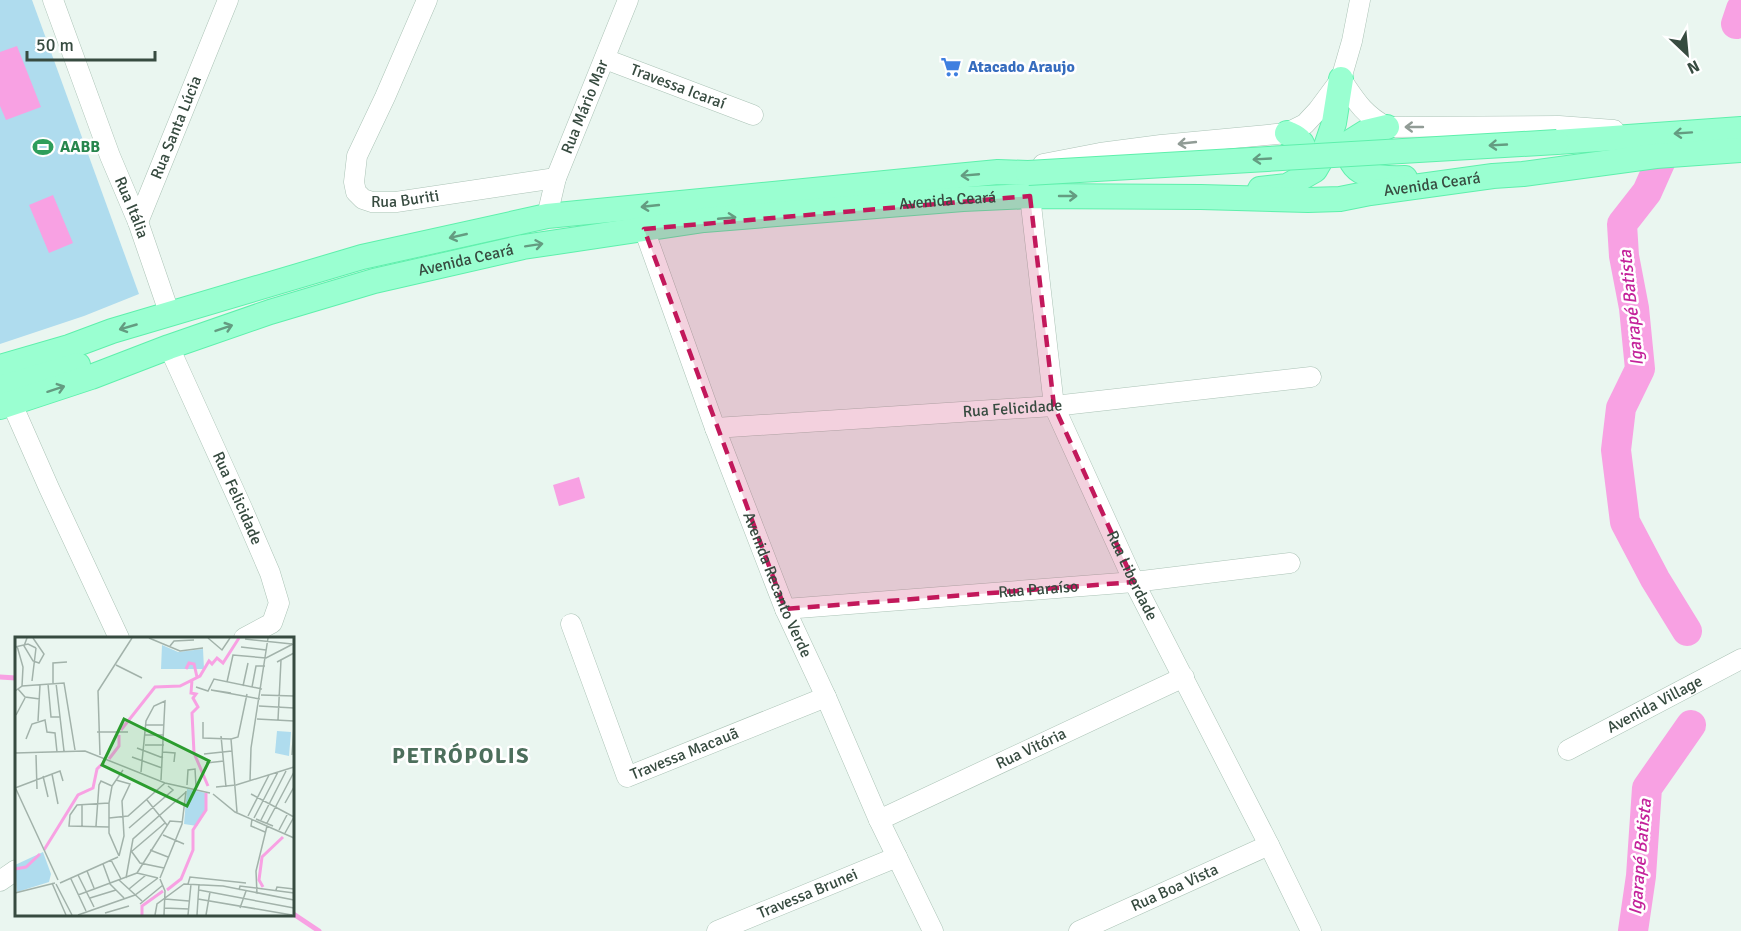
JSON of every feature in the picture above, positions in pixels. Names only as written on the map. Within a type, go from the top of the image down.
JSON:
[{"type":"main road","points":[[1201,197],[1287,186],[1315,170],[1334,123],[1341,79]]},
{"type":"main road","points":[[1387,127],[1366,132],[1350,142],[1348,151],[1352,163],[1360,171],[1383,178],[1492,176]]},
{"type":"main road","name":"Avenida Ceará","points":[[161,350],[270,312],[374,281],[523,247],[644,228],[704,220],[963,199],[1025,180],[1741,129]]},
{"type":"main road","points":[[1287,133],[1300,140],[1303,145],[1302,177]]},
{"type":"main road","name":"Avenida Ceará","points":[[0,368],[362,257],[547,216],[998,172],[1025,180],[1201,197],[1340,199],[1492,176],[1656,156],[1741,150]]},
{"type":"main road","points":[[4,400],[84,363],[161,350]]},
{"type":"main road","points":[[4,400],[92,377],[161,350]]},
{"type":"street","name":"Rua Itália","points":[[53,0],[110,156],[138,222],[170,315]]},
{"type":"street","name":"Rua Santa Lúcia","points":[[138,222],[228,0]]},
{"type":"street","name":"Rua Buriti","points":[[427,0],[357,156],[354,182],[356,192],[363,199],[372,202],[396,202],[556,178]]},
{"type":"street","name":"Rua Mário Mar","points":[[547,216],[556,178],[628,0]]},
{"type":"street","points":[[1360,0],[1352,41],[1341,79],[1371,118],[1387,127]]},
{"type":"street","name":"Travessa Icaraí","points":[[605,59],[753,115]]},
{"type":"street","name":"Avenida Ceará","points":[[1025,180],[1051,161],[1161,145],[1287,133],[1305,124],[1341,79]]},
{"type":"street","name":"Avenida Ceará","points":[[1387,127],[1559,126],[1609,129],[1639,136]]},
{"type":"street","name":"Rua Liberdade","points":[[1025,180],[1054,406],[1134,582],[1311,931]]},
{"type":"street","name":"Avenida Recanto Verde","points":[[644,228],[715,428],[785,609],[879,820],[933,931]]},
{"type":"street","name":"Rua Felicidade","points":[[161,350],[242,508],[270,573],[279,603],[272,622],[247,637]]},
{"type":"street","name":"Rua Felicidade","points":[[715,428],[1054,406],[1311,377]]},
{"type":"street","points":[[4,400],[49,488],[118,637]]},
{"type":"street","name":"Rua Paraíso","points":[[785,609],[1134,582],[1290,563]]},
{"type":"street","name":"Travessa Macauã","points":[[571,624],[627,777],[826,697]]},
{"type":"street","name":"Avenida Village","points":[[1568,750],[1741,659]]},
{"type":"street","name":"Rua Vitória","points":[[879,820],[1184,677]]},
{"type":"street","name":"Rua Boa Vista","points":[[1080,931],[1269,845]]},
{"type":"street","name":"Travessa Brunei","points":[[717,931],[897,856]]},
{"type":"street","points":[[0,881],[15,871]]},
{"type":"highlighted area","points":[[1030,196],[1054,406],[1134,582],[785,609],[644,229]]},
{"type":"shaded area","name":"AABB","points":[[0,0],[32,0],[139,294],[84,316],[0,344]]},
{"type":"shaded area","points":[[17,46],[41,107],[6,120],[0,106],[0,52]]},
{"type":"shaded area","points":[[53,195],[73,243],[49,253],[29,205]]},
{"type":"shaded area","points":[[579,477],[585,498],[559,506],[553,485]]},
{"type":"waterway","name":"Igarapé Batista","points":[[1736,24],[1741,9]]},
{"type":"waterway","name":"Igarapé Batista","points":[[1663,156],[1647,192],[1622,224],[1624,256],[1634,308],[1640,369],[1621,408],[1616,450],[1625,522],[1655,579],[1687,631]]},
{"type":"waterway","points":[[0,677],[15,678]]},
{"type":"waterway","name":"Igarapé Batista","points":[[1633,931],[1641,876],[1647,788],[1691,725]]},
{"type":"waterway","points":[[294,914],[319,931]]},
{"type":"place","name":"Atacado Araujo","points":[[951,67]]},
{"type":"place","name":"AABB","points":[[43,147]]},
{"type":"district","name":"PETRÓPOLIS","points":[[461,755]]}]
